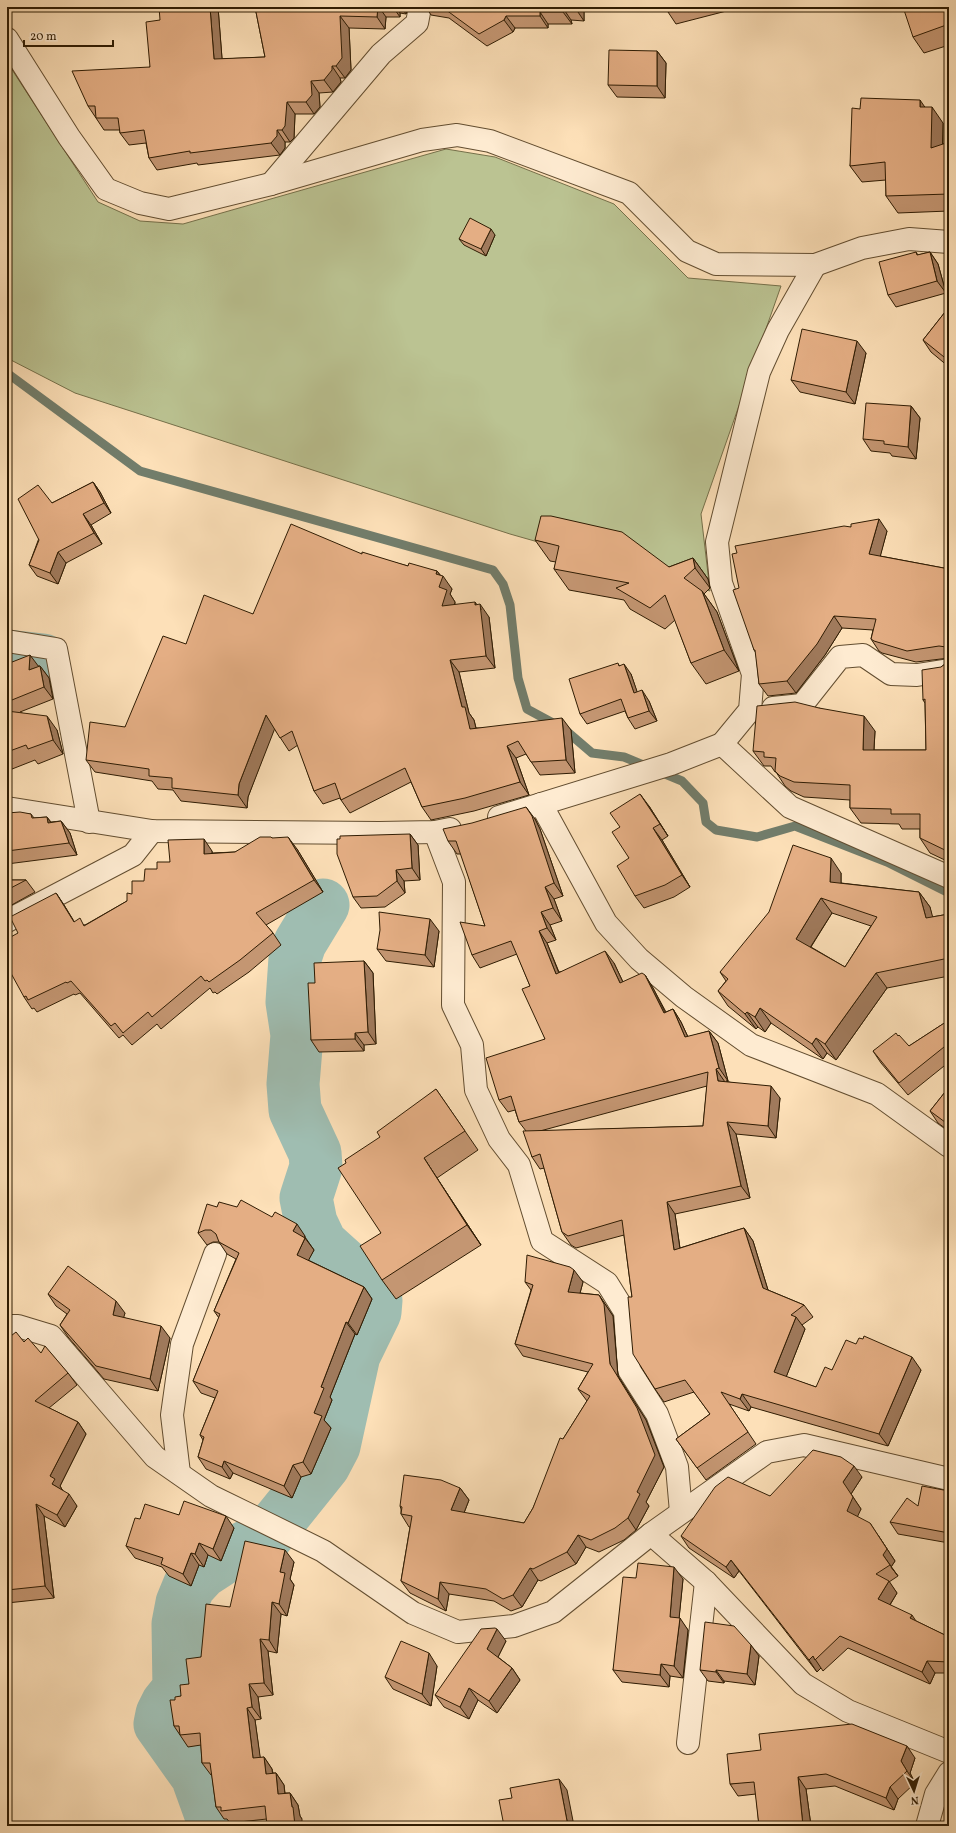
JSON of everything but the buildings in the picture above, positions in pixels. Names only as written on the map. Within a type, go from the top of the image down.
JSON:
[{"type":"street","points":[[271,184],[381,54],[417,23],[420,7]]},
{"type":"street","points":[[7,39],[69,137],[106,188],[140,203],[169,209],[271,184],[422,140],[457,135],[490,142],[629,193],[687,251],[716,264],[815,265],[862,248],[909,239],[949,242]]},
{"type":"street","points":[[7,808],[152,831],[435,832],[474,824],[541,804],[671,764],[722,744],[750,710],[753,674],[721,583],[717,542],[759,372],[778,330],[815,265]]},
{"type":"street","points":[[7,641],[56,649],[89,822]]},
{"type":"street","points":[[750,710],[802,705],[840,657],[863,656],[892,674],[917,675],[949,670]]},
{"type":"street","points":[[722,744],[790,808],[949,877]]},
{"type":"street","points":[[541,804],[606,923],[639,958],[684,997],[751,1045],[877,1094],[949,1146]]},
{"type":"street","points":[[7,921],[133,855],[152,831]]},
{"type":"street","points":[[435,832],[454,882],[453,1005],[472,1045],[476,1090],[499,1139],[519,1164],[542,1241],[607,1283],[625,1312],[629,1370],[657,1414],[677,1467],[681,1512]]},
{"type":"street","points":[[178,1473],[172,1415],[182,1344],[215,1254]]},
{"type":"street","points":[[7,1326],[18,1326],[50,1336],[155,1457],[211,1496],[323,1551],[413,1614],[458,1632],[514,1626],[553,1612],[651,1534],[767,1452],[804,1445],[949,1479]]},
{"type":"street","points":[[651,1534],[706,1582],[803,1684],[848,1711],[949,1752]]},
{"type":"street","points":[[688,1743],[706,1582]]},
{"type":"street","points":[[926,1826],[936,1794],[949,1773]]},
{"type":"green space","points":[[7,62],[98,202],[140,221],[183,224],[446,149],[495,157],[614,204],[688,278],[781,286],[701,514],[710,591],[510,534],[75,393],[7,358]]},
{"type":"waterway","points":[[7,373],[140,471],[493,570],[503,584],[510,605],[518,678],[527,709],[564,729],[592,753],[624,757],[682,781],[703,803],[706,822],[716,830],[757,837],[795,826],[887,862],[949,893]]},
{"type":"waterway","points":[[7,656],[43,660]]},
{"type":"waterway","points":[[215,1826],[197,1776],[160,1724],[162,1714],[167,1704],[179,1689],[178,1624],[182,1603],[189,1586],[202,1572],[222,1559],[267,1536],[324,1465],[334,1446],[354,1355],[375,1312],[376,1300],[372,1290],[321,1244],[311,1223],[306,1198],[316,1167],[315,1153],[295,1110],[293,1084],[297,1035],[292,1002],[295,958],[300,943],[323,905]]}]
